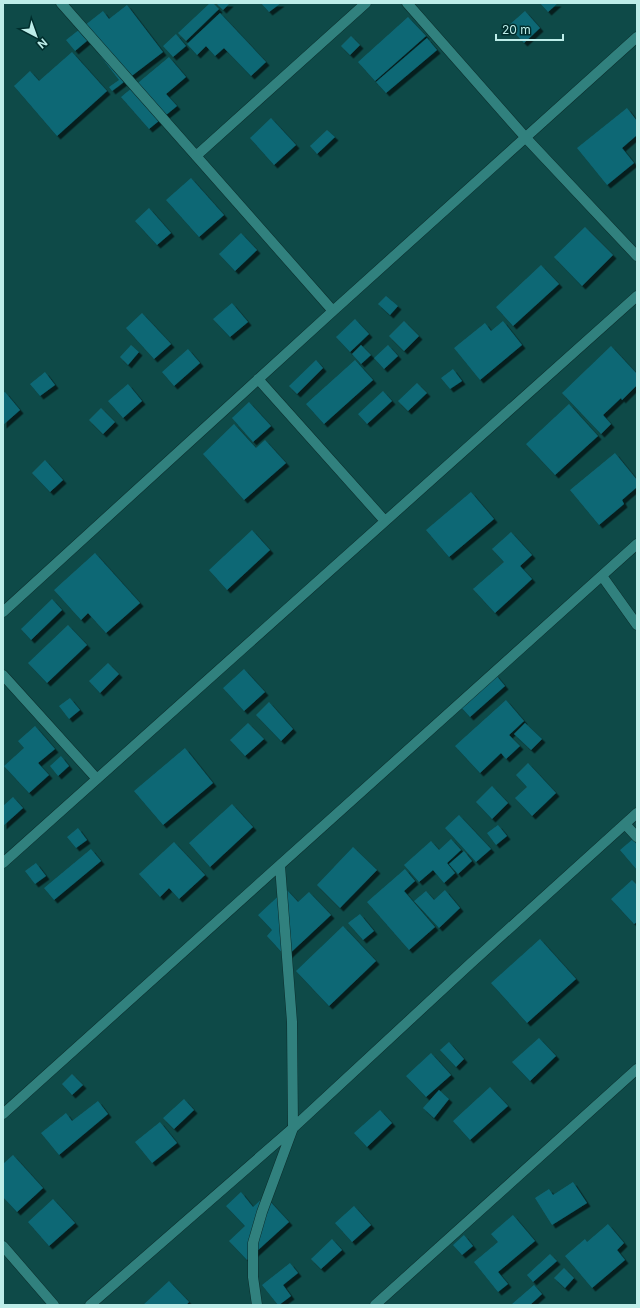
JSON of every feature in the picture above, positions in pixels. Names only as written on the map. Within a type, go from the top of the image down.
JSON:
[{"type":"street","points":[[61,3],[333,311]]},
{"type":"street","points":[[196,156],[366,3]]},
{"type":"street","points":[[407,3],[526,138],[637,256]]},
{"type":"street","points":[[3,612],[258,379],[637,37]]},
{"type":"street","points":[[3,863],[637,296]]},
{"type":"street","points":[[258,379],[386,521]]},
{"type":"street","points":[[3,1114],[637,544]]},
{"type":"street","points":[[602,576],[637,625]]},
{"type":"street","points":[[3,675],[97,779]]},
{"type":"street","points":[[90,1305],[293,1128],[470,964],[637,813]]},
{"type":"street","points":[[625,824],[637,837]]},
{"type":"street","points":[[257,1305],[253,1277],[253,1244],[262,1212],[293,1128],[292,1022],[280,866]]},
{"type":"street","points":[[375,1305],[637,1069]]},
{"type":"street","points":[[3,1246],[54,1305]]},
{"type":"building","points":[[210,3],[213,3],[219,9],[186,41],[178,33]]},
{"type":"building","points":[[216,3],[230,3],[223,10]]},
{"type":"building","points":[[261,3],[281,3],[269,12]]},
{"type":"building","points":[[540,3],[558,3],[548,12]]},
{"type":"building","points":[[127,5],[163,52],[112,91],[109,87],[119,80],[88,40],[75,51],[66,40],[103,11],[109,19]]},
{"type":"building","points":[[525,11],[540,28],[524,43],[508,26]]},
{"type":"building","points":[[220,13],[266,62],[251,76],[224,48],[215,56],[206,46],[197,55],[187,44]]},
{"type":"building","points":[[408,17],[426,36],[375,81],[358,62]]},
{"type":"building","points":[[176,34],[186,46],[173,57],[163,46]]},
{"type":"building","points":[[351,36],[360,45],[350,55],[341,46]]},
{"type":"building","points":[[427,38],[437,50],[386,93],[376,82]]},
{"type":"building","points":[[72,52],[107,91],[57,136],[14,86],[30,71],[39,81]]},
{"type":"building","points":[[169,57],[186,77],[166,94],[177,106],[149,129],[121,97]]},
{"type":"building","points":[[627,108],[637,121],[637,135],[622,148],[634,163],[607,185],[577,148]]},
{"type":"building","points":[[271,118],[296,145],[274,165],[250,138]]},
{"type":"building","points":[[327,130],[335,137],[317,154],[310,146]]},
{"type":"building","points":[[191,178],[224,215],[199,237],[166,200]]},
{"type":"building","points":[[149,208],[171,233],[157,245],[135,221]]},
{"type":"building","points":[[585,227],[613,255],[582,286],[554,257]]},
{"type":"building","points":[[241,233],[257,250],[235,271],[219,254]]},
{"type":"building","points":[[541,265],[559,284],[513,326],[496,307]]},
{"type":"building","points":[[386,296],[398,306],[390,315],[378,304]]},
{"type":"building","points":[[232,303],[248,322],[230,337],[213,319]]},
{"type":"building","points":[[142,313],[171,344],[154,359],[126,328]]},
{"type":"building","points":[[355,319],[369,334],[350,352],[336,337]]},
{"type":"building","points":[[404,321],[419,336],[404,351],[389,336]]},
{"type":"building","points":[[503,321],[522,345],[480,380],[454,348],[485,323],[491,331]]},
{"type":"building","points":[[131,345],[139,352],[128,365],[120,357]]},
{"type":"building","points":[[361,345],[371,355],[361,364],[352,354]]},
{"type":"building","points":[[388,345],[398,356],[384,369],[374,358]]},
{"type":"building","points":[[611,346],[637,374],[637,385],[622,400],[621,398],[603,415],[611,424],[601,434],[562,393]]},
{"type":"building","points":[[188,349],[200,363],[174,386],[162,372]]},
{"type":"building","points":[[316,360],[323,368],[297,394],[289,386]]},
{"type":"building","points":[[355,360],[373,380],[324,424],[306,404]]},
{"type":"building","points":[[453,369],[462,381],[450,389],[441,378]]},
{"type":"building","points":[[45,372],[55,385],[40,396],[30,384]]},
{"type":"building","points":[[417,383],[427,393],[408,411],[398,401]]},
{"type":"building","points":[[128,384],[142,401],[123,418],[108,401]]},
{"type":"building","points":[[383,391],[392,401],[367,424],[358,414]]},
{"type":"building","points":[[5,392],[20,410],[3,425],[3,393]]},
{"type":"building","points":[[249,402],[271,426],[253,442],[232,418]]},
{"type":"building","points":[[569,404],[598,436],[555,475],[526,444]]},
{"type":"building","points":[[101,408],[115,422],[103,434],[89,420]]},
{"type":"building","points":[[234,424],[256,448],[265,440],[286,463],[244,500],[203,454]]},
{"type":"building","points":[[615,453],[637,480],[637,487],[622,500],[624,504],[599,525],[570,490]]},
{"type":"building","points":[[45,460],[63,480],[50,492],[32,473]]},
{"type":"building","points":[[471,492],[494,519],[449,557],[426,530]]},
{"type":"building","points":[[252,530],[270,550],[227,590],[209,570]]},
{"type":"building","points":[[511,532],[532,555],[520,566],[532,579],[495,613],[473,589],[504,562],[492,549]]},
{"type":"building","points":[[95,553],[140,603],[106,633],[88,613],[81,620],[54,590]]},
{"type":"building","points":[[52,599],[62,610],[31,640],[21,629]]},
{"type":"building","points":[[68,625],[87,645],[47,683],[28,663]]},
{"type":"building","points":[[108,663],[119,674],[100,693],[89,681]]},
{"type":"building","points":[[244,669],[265,692],[244,711],[223,688]]},
{"type":"building","points":[[495,674],[505,686],[470,717],[460,706]]},
{"type":"building","points":[[70,698],[80,710],[69,719],[59,706]]},
{"type":"building","points":[[506,700],[524,721],[509,735],[520,746],[506,759],[501,753],[480,773],[455,746]]},
{"type":"building","points":[[269,702],[293,729],[281,741],[256,715]]},
{"type":"building","points":[[248,723],[264,739],[245,756],[230,740]]},
{"type":"building","points":[[525,723],[542,739],[531,750],[514,734]]},
{"type":"building","points":[[35,726],[55,749],[38,763],[49,775],[29,793],[4,766],[24,748],[18,741]]},
{"type":"building","points":[[185,748],[213,783],[163,825],[134,791]]},
{"type":"building","points":[[61,756],[69,766],[58,776],[50,766]]},
{"type":"building","points":[[528,763],[556,793],[532,816],[515,798],[527,787],[516,775]]},
{"type":"building","points":[[492,786],[508,803],[492,819],[476,802]]},
{"type":"building","points":[[13,797],[23,808],[3,826],[3,806]]},
{"type":"building","points":[[232,804],[253,827],[210,867],[189,843]]},
{"type":"building","points":[[459,815],[491,849],[476,862],[445,828]]},
{"type":"building","points":[[498,825],[507,836],[496,845],[487,833]]},
{"type":"building","points":[[78,828],[87,840],[76,848],[67,837]]},
{"type":"building","points":[[451,839],[461,850],[447,863],[455,873],[444,883],[433,870],[419,882],[404,865],[431,841],[439,850]]},
{"type":"building","points":[[633,839],[637,845],[637,870],[620,850]]},
{"type":"building","points":[[174,842],[205,875],[179,899],[169,888],[160,897],[139,874]]},
{"type":"building","points":[[353,847],[377,870],[340,908],[317,885]]},
{"type":"building","points":[[91,849],[101,861],[54,900],[44,888]]},
{"type":"building","points":[[464,851],[472,861],[458,874],[449,864]]},
{"type":"building","points":[[36,863],[46,876],[35,884],[25,871]]},
{"type":"building","points":[[405,869],[415,881],[404,891],[435,927],[409,950],[367,902]]},
{"type":"building","points":[[632,880],[637,885],[637,922],[634,924],[611,899]]},
{"type":"building","points":[[286,889],[298,902],[309,892],[331,915],[286,957],[267,936],[272,930],[258,915]]},
{"type":"building","points":[[445,890],[460,908],[439,928],[414,901],[426,891],[434,900]]},
{"type":"building","points":[[360,914],[374,931],[363,940],[348,923]]},
{"type":"building","points":[[343,926],[376,961],[329,1006],[296,971]]},
{"type":"building","points":[[540,939],[576,979],[527,1023],[491,983]]},
{"type":"building","points":[[539,1038],[556,1056],[530,1081],[512,1062]]},
{"type":"building","points":[[449,1042],[464,1059],[456,1067],[440,1050]]},
{"type":"building","points":[[431,1053],[451,1075],[426,1097],[406,1076]]},
{"type":"building","points":[[72,1074],[83,1085],[72,1095],[62,1084]]},
{"type":"building","points":[[490,1087],[508,1106],[470,1140],[453,1121]]},
{"type":"building","points":[[439,1090],[449,1099],[434,1118],[423,1108]]},
{"type":"building","points":[[184,1099],[194,1110],[174,1129],[163,1118]]},
{"type":"building","points":[[98,1101],[108,1114],[59,1155],[41,1133],[66,1113],[72,1121]]},
{"type":"building","points":[[380,1110],[392,1123],[367,1147],[354,1133]]},
{"type":"building","points":[[160,1122],[177,1143],[152,1163],[135,1142]]},
{"type":"building","points":[[13,1155],[43,1188],[17,1212],[3,1197],[3,1164]]},
{"type":"building","points":[[573,1182],[587,1203],[552,1225],[535,1198],[549,1189],[553,1195]]},
{"type":"building","points":[[241,1192],[253,1207],[265,1196],[289,1222],[247,1260],[229,1241],[245,1226],[226,1206]]},
{"type":"building","points":[[53,1199],[75,1223],[49,1246],[28,1222]]},
{"type":"building","points":[[354,1206],[371,1225],[352,1242],[335,1223]]},
{"type":"building","points":[[513,1215],[535,1241],[498,1272],[508,1284],[498,1292],[474,1262],[498,1242],[491,1234]]},
{"type":"building","points":[[608,1224],[624,1243],[617,1250],[625,1260],[592,1288],[565,1256],[585,1239],[587,1242]]},
{"type":"building","points":[[464,1235],[473,1246],[462,1255],[453,1245]]},
{"type":"building","points":[[332,1239],[342,1250],[321,1269],[311,1259]]},
{"type":"building","points":[[550,1254],[557,1261],[533,1282],[527,1275]]},
{"type":"building","points":[[290,1263],[298,1273],[283,1285],[291,1296],[278,1305],[262,1285]]},
{"type":"building","points":[[564,1268],[574,1278],[565,1288],[554,1278]]},
{"type":"building","points":[[169,1281],[189,1302],[186,1305],[143,1305]]},
{"type":"building","points":[[534,1285],[542,1294],[530,1305],[512,1304]]}]
